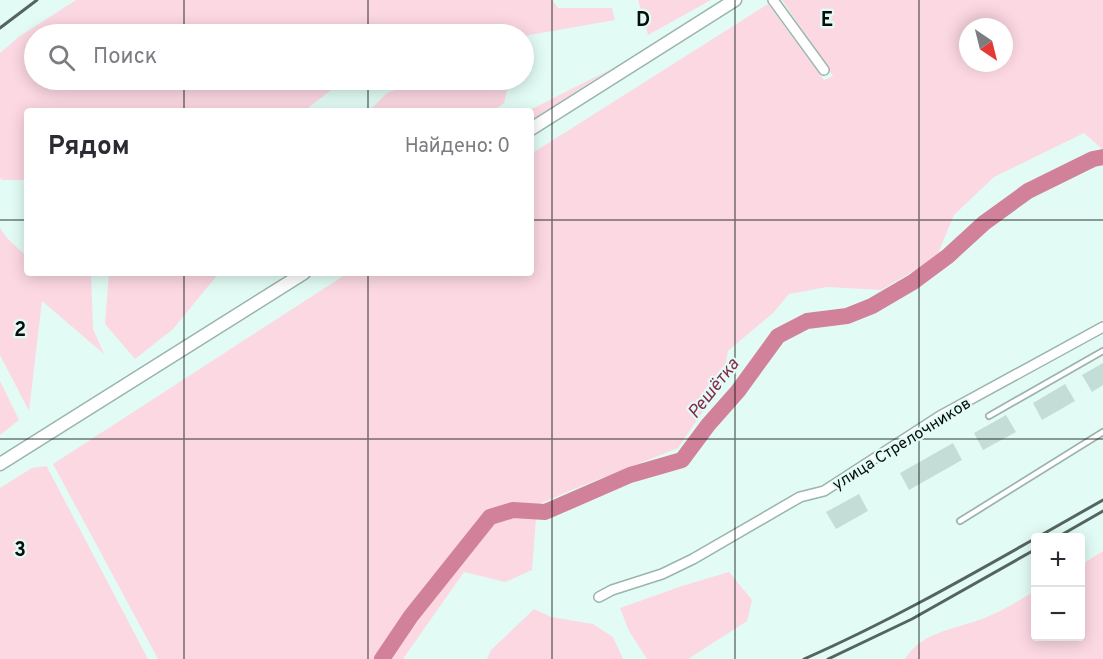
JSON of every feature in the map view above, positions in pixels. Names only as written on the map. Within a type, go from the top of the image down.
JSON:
[{"type":"street","points":[[534,127],[735,0]]},
{"type":"street","points":[[773,0],[824,70]]},
{"type":"street","points":[[0,464],[299,276]]},
{"type":"street","name":"улица Стрелочников","points":[[598,597],[612,590],[662,574],[693,559],[800,497],[824,491],[940,416],[1103,327]]},
{"type":"lane","points":[[989,417],[1103,351]]},
{"type":"lane","points":[[960,521],[1103,432]]},
{"type":"shaded area","points":[[76,0],[552,0],[558,8],[612,8],[615,20],[534,34],[534,24],[39,24]]},
{"type":"shaded area","points":[[638,0],[711,0],[648,35]]},
{"type":"shaded area","points":[[782,0],[1103,0],[1103,150],[1084,133],[994,177],[954,215],[936,258],[881,290],[827,287],[789,294],[773,313],[728,351],[722,383],[678,448],[537,505],[532,570],[505,582],[464,572],[403,659],[158,659],[53,464],[343,276],[534,276],[534,152],[768,4],[824,80],[833,76]]},
{"type":"shaded area","points":[[24,33],[24,90],[331,90],[308,108],[24,108],[24,180],[3,180],[0,178],[0,53]]},
{"type":"shaded area","points":[[609,70],[534,119],[534,108]]},
{"type":"shaded area","points":[[395,90],[507,90],[504,103],[497,108],[372,108],[387,93]]},
{"type":"shaded area","points":[[0,228],[24,254],[24,276],[91,276],[93,329],[104,354],[42,301],[29,411],[0,355]]},
{"type":"shaded area","points":[[109,276],[217,276],[173,329],[135,359],[105,324]]},
{"type":"shaded area","points":[[0,381],[19,420],[0,435]]},
{"type":"shaded area","points":[[47,466],[148,659],[0,659],[0,488],[32,468]]},
{"type":"shaded area","points":[[1103,551],[1103,659],[905,659],[912,650],[929,637],[989,616],[1031,593],[1031,641],[1085,641],[1085,562]]},
{"type":"shaded area","points":[[729,572],[752,600],[747,621],[688,659],[647,659],[629,631],[620,608]]},
{"type":"shaded area","points":[[534,609],[551,617],[593,624],[613,637],[623,659],[487,659],[491,650]]},
{"type":"building","points":[[1103,363],[1103,385],[1092,392],[1082,375]]},
{"type":"building","points":[[1065,384],[1075,401],[1042,420],[1033,403]]},
{"type":"building","points":[[1006,415],[1016,432],[983,450],[974,433]]},
{"type":"building","points":[[953,443],[962,460],[909,490],[900,473]]},
{"type":"building","points":[[859,494],[868,511],[836,529],[826,512]]},
{"type":"waterway","name":"Решётка","points":[[382,659],[411,616],[490,517],[513,510],[545,512],[630,475],[682,460],[708,425],[738,391],[778,336],[807,321],[847,316],[872,306],[913,282],[948,256],[984,223],[1028,191],[1093,159],[1103,157]]},
{"type":"railway","points":[[0,28],[37,0]]},
{"type":"railway","points":[[1045,533],[1103,500]]},
{"type":"railway","points":[[1065,533],[1103,511]]},
{"type":"railway","points":[[804,659],[893,617],[1031,541]]},
{"type":"railway","points":[[828,659],[912,619],[1031,552]]}]
